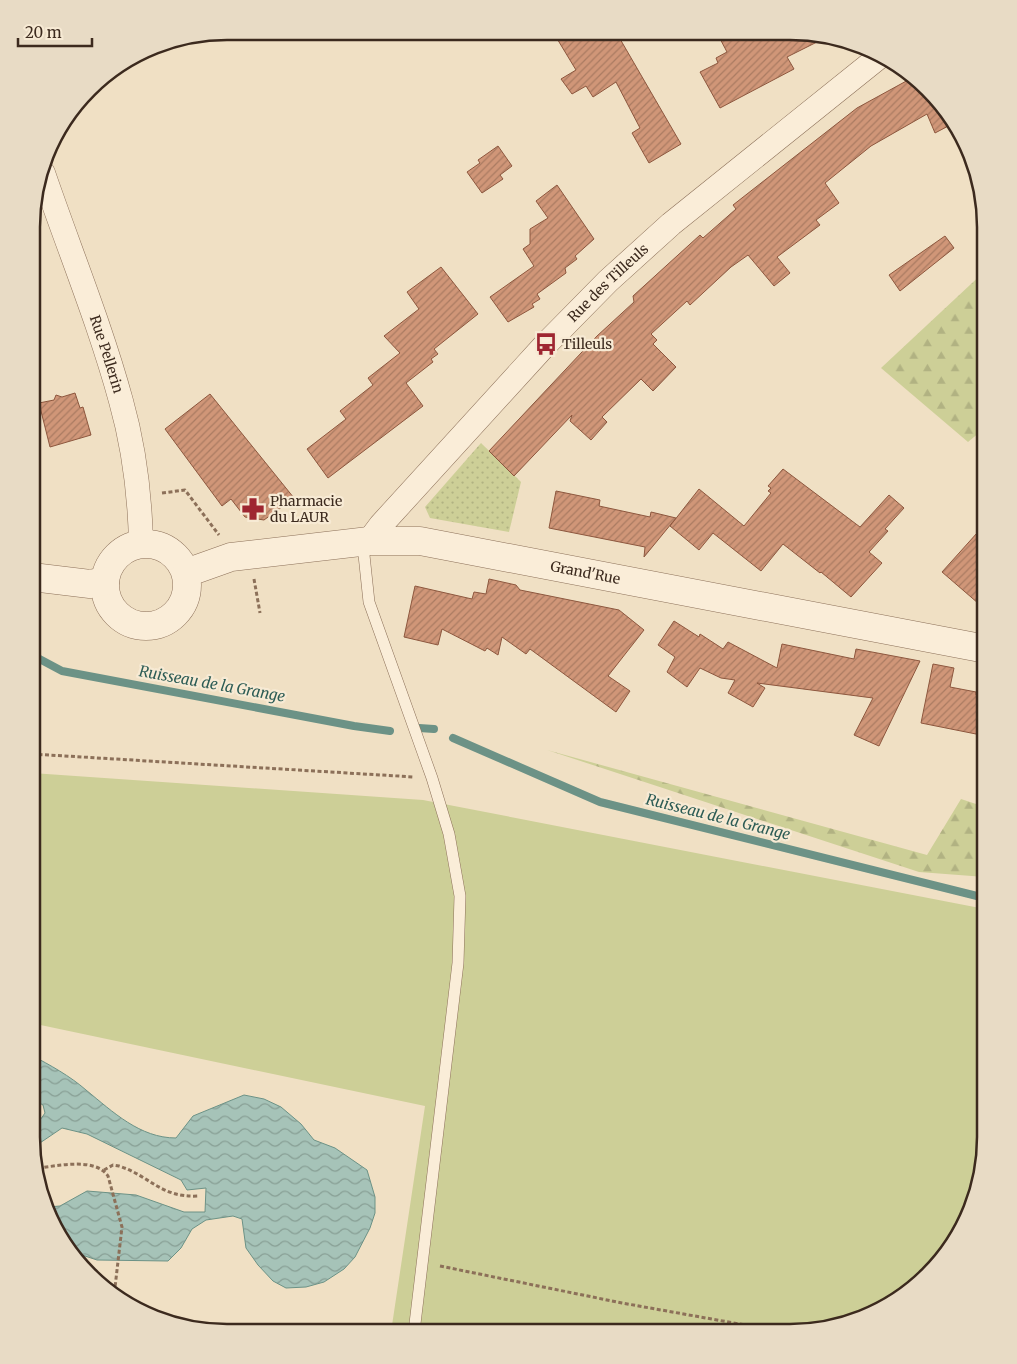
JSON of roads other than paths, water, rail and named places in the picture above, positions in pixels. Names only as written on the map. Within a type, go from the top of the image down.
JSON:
[{"type":"street","name":"Rue des Tilleuls","points":[[369,542],[380,525],[532,359],[608,281],[671,224],[875,60]]},
{"type":"street","name":"Rue Pellerin","points":[[45,183],[121,401],[133,452],[139,496],[141,544]]},
{"type":"street","name":"Grand'Rue","points":[[186,573],[231,557],[369,542],[420,540],[977,647]]},
{"type":"street","points":[[141,544],[155,545],[169,550],[179,560],[186,573],[188,586],[186,599],[180,611],[170,620],[157,626],[144,627],[130,624],[119,617],[110,607],[104,581],[108,567],[116,556],[128,548],[141,544]]},
{"type":"street","points":[[40,578],[90,584],[104,581]]},
{"type":"lane","points":[[369,542],[364,555],[369,602],[432,778],[449,834],[460,896],[458,963],[415,1324]]},
{"type":"water","points":[[40,1060],[73,1080],[106,1107],[139,1129],[163,1137],[176,1138],[193,1116],[244,1095],[264,1099],[281,1107],[301,1124],[314,1140],[335,1148],[367,1170],[375,1197],[375,1213],[370,1228],[355,1257],[344,1269],[324,1282],[306,1287],[286,1288],[273,1281],[246,1248],[242,1219],[233,1216],[206,1220],[192,1229],[181,1248],[168,1261],[97,1260],[83,1255],[65,1230],[53,1207],[60,1206],[87,1191],[136,1195],[184,1212],[205,1212],[206,1188],[187,1190],[181,1180],[87,1134],[62,1128],[40,1143],[40,1120],[45,1113],[43,1105],[40,1103]]},
{"type":"waterway","name":"Ruisseau de la Grange","points":[[40,659],[62,671],[354,726],[390,731]]},
{"type":"waterway","name":"Ruisseau de la Grange","points":[[419,728],[434,729]]},
{"type":"waterway","name":"Ruisseau de la Grange","points":[[453,738],[600,802],[977,896]]},
{"type":"place","name":"Tilleuls","points":[[546,344]]},
{"type":"place","name":"Pharmacie du LAUR","points":[[253,509]]}]
